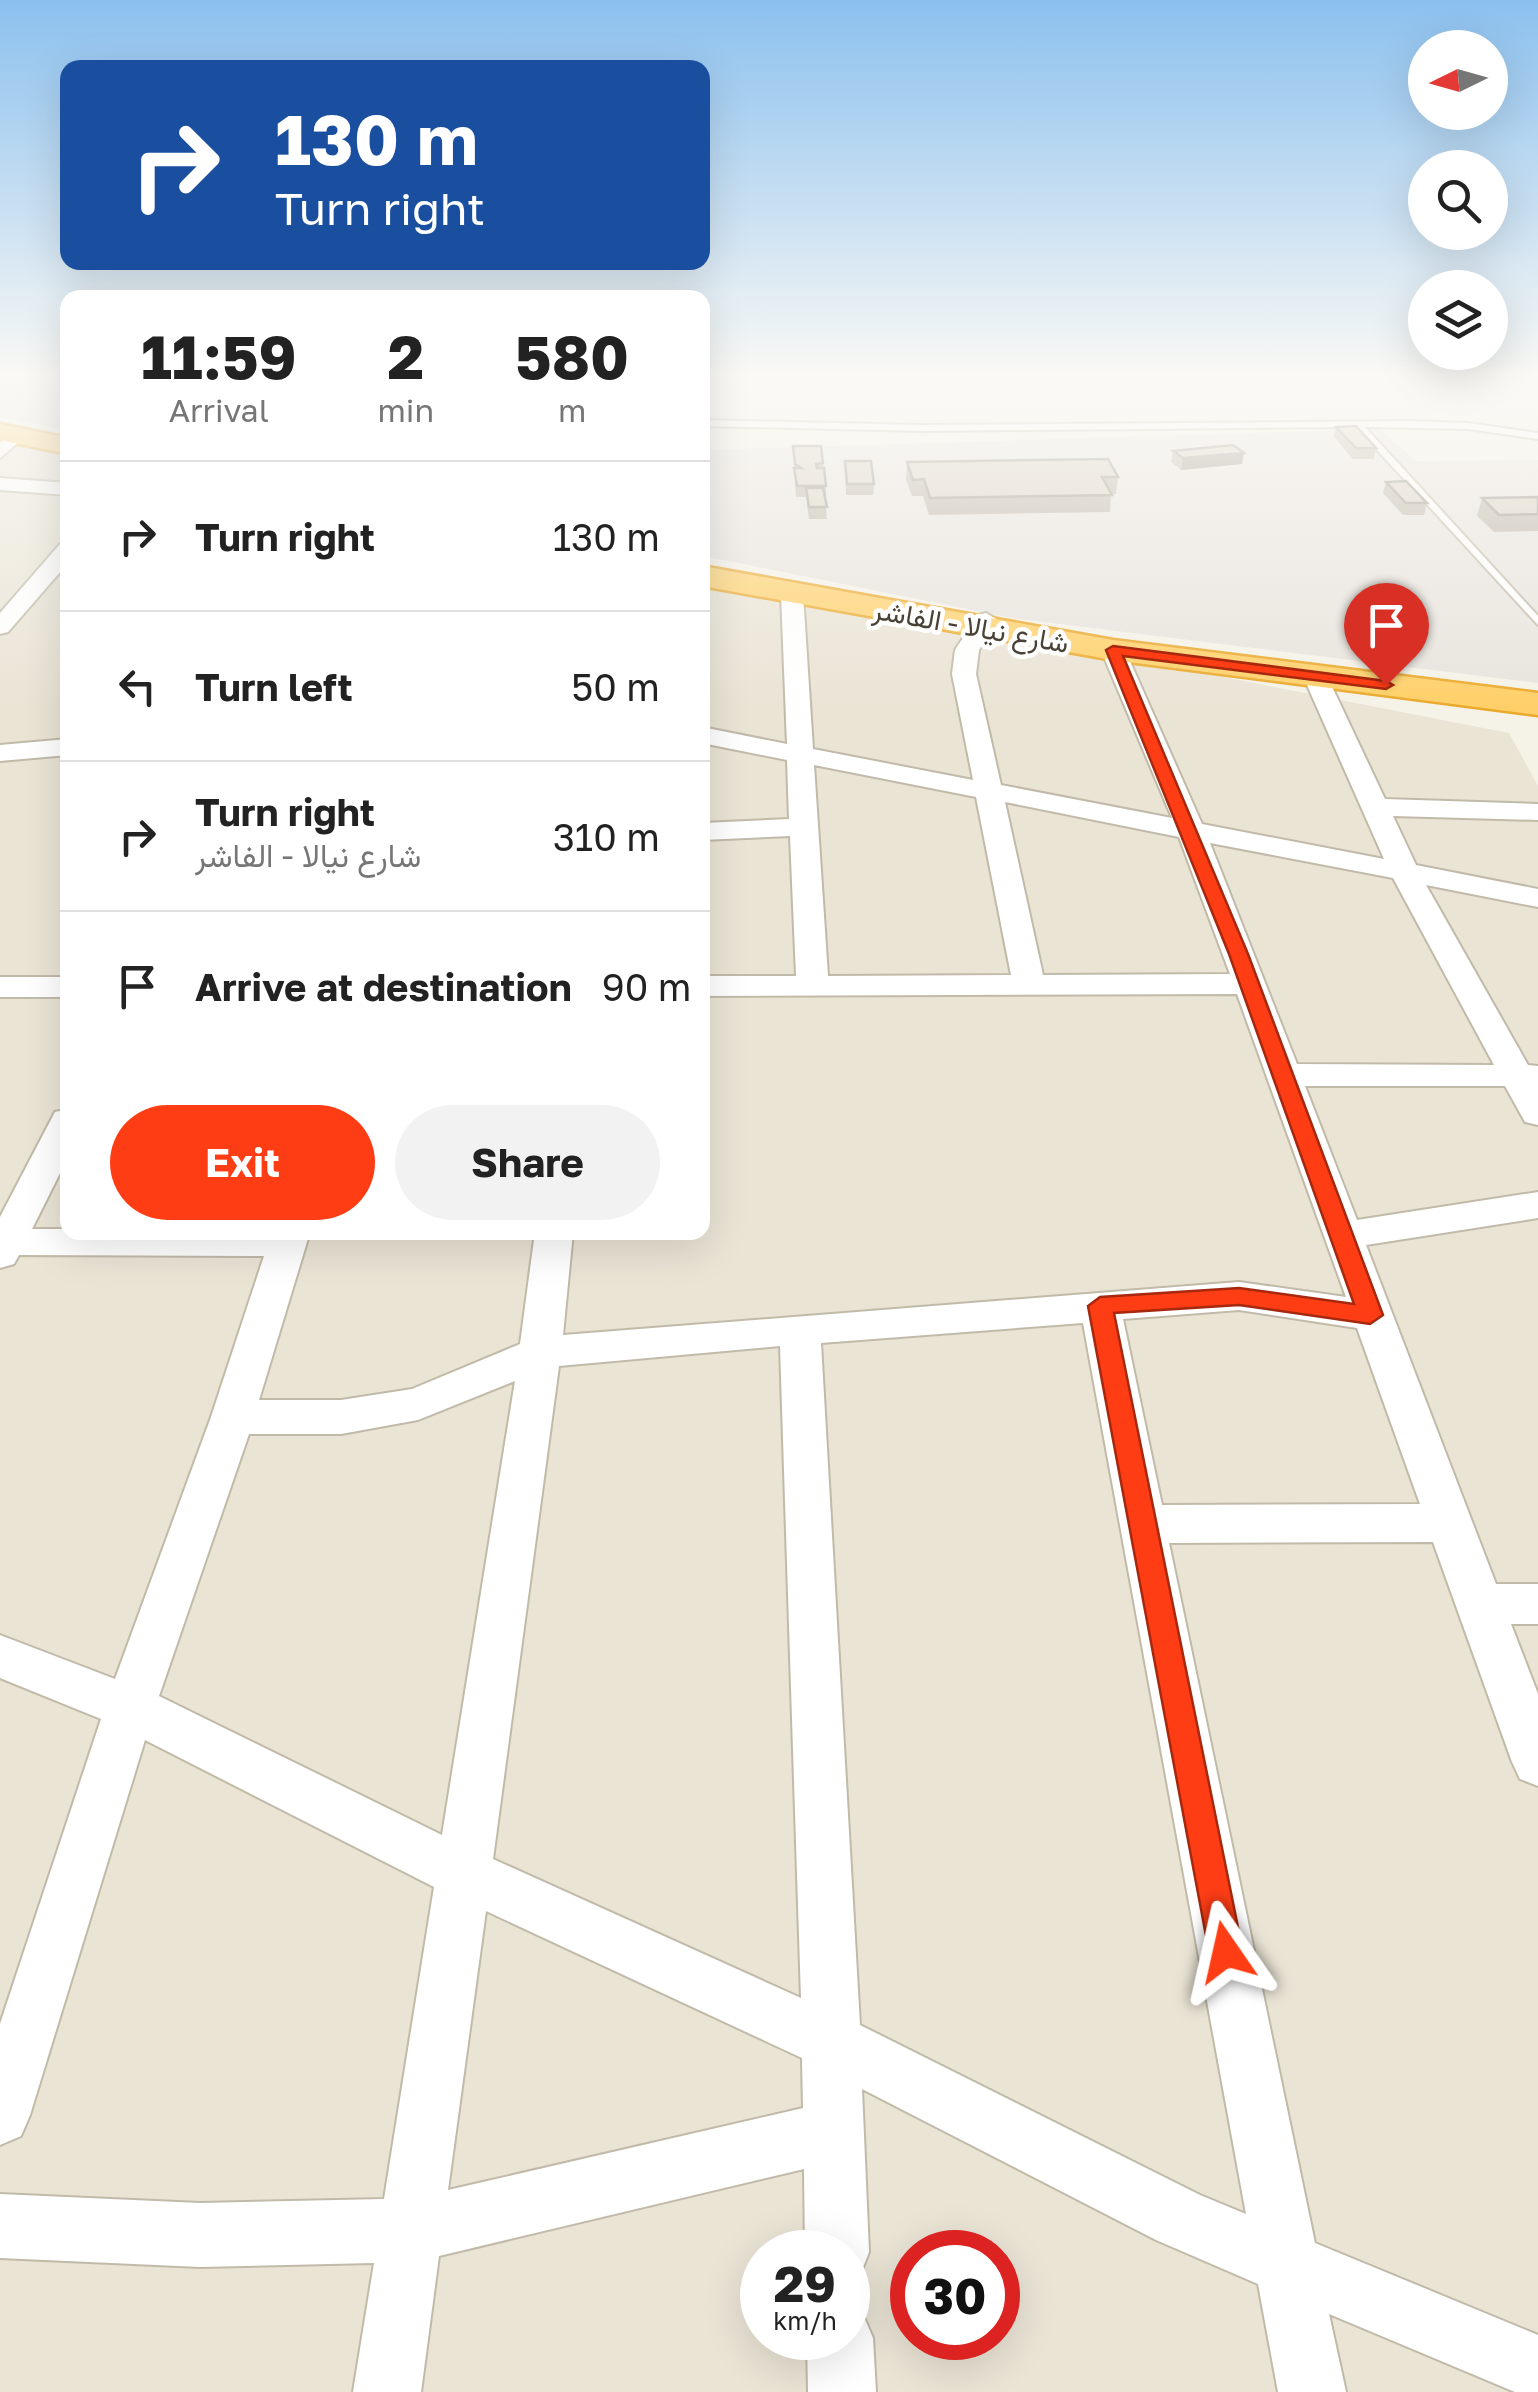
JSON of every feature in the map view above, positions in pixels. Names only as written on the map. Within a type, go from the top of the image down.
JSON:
[{"type":"highway","name":"شارع نيالا - الفاشر","points":[[710,569],[1113,650],[1538,704]]},
{"type":"highway","name":"شارع نيالا - الفاشر","points":[[710,578],[983,624],[1538,694]]},
{"type":"street","points":[[9,485],[60,488]]},
{"type":"street","points":[[0,628],[60,558]]},
{"type":"street","points":[[792,594],[812,985]]},
{"type":"street","points":[[0,596],[54,596]]},
{"type":"street","points":[[983,624],[967,650],[964,674],[1029,984]]},
{"type":"street","points":[[1113,650],[1192,833],[1250,984],[1538,1762]]},
{"type":"street","points":[[1315,676],[1405,874],[1526,1076],[1538,1114]]},
{"type":"street","points":[[710,737],[1538,898]]},
{"type":"street","points":[[0,753],[60,748]]},
{"type":"street","points":[[1375,807],[1538,812]]},
{"type":"street","points":[[710,832],[804,827]]},
{"type":"street","points":[[710,986],[1250,984]]},
{"type":"street","points":[[0,987],[60,987]]},
{"type":"street","points":[[1283,1075],[1526,1076]]},
{"type":"street","points":[[60,1136],[3,1248],[233,1240]]},
{"type":"street","points":[[1341,1236],[1538,1205]]},
{"type":"street","points":[[0,2115],[130,1708],[233,1416],[289,1240]]},
{"type":"street","points":[[387,2392],[540,1354],[553,1240]]},
{"type":"street","points":[[233,1416],[341,1418],[418,1404],[540,1354],[616,1344],[1239,1296],[1370,1315]]},
{"type":"street","points":[[1100,1306],[1312,2392]]},
{"type":"street","points":[[800,1332],[825,1832],[836,2230]]},
{"type":"street","points":[[1143,1524],[1451,1523]]},
{"type":"street","points":[[1480,1604],[1538,1604]]},
{"type":"street","points":[[0,1656],[130,1708],[465,1874],[830,2041],[1178,2218],[1538,2368]]},
{"type":"street","points":[[0,2226],[200,2236],[413,2230],[833,2132]]},
{"type":"street","points":[[841,2360],[842,2392]]},
{"type":"lane","points":[[1413,485],[1538,622]]},
{"type":"shaded area","points":[[0,485],[60,485],[60,1240],[710,1240],[710,576],[1509,733],[1538,786],[1538,2392],[0,2392]]},
{"type":"shaded area","points":[[710,485],[1538,485],[1538,683],[1012,618],[710,557]]},
{"type":"building","points":[[926,485],[1106,485],[1112,495],[930,498]]},
{"type":"building","points":[[1389,485],[1409,485],[1427,503],[1406,503]]},
{"type":"building","points":[[806,488],[823,488],[827,507],[809,507]]},
{"type":"building","points":[[1538,497],[1538,514],[1499,515],[1482,498]]},
{"type":"route","points":[[1226,1952],[1100,1306],[1239,1296],[1370,1315],[1239,954],[1113,650],[1386,685]]}]
